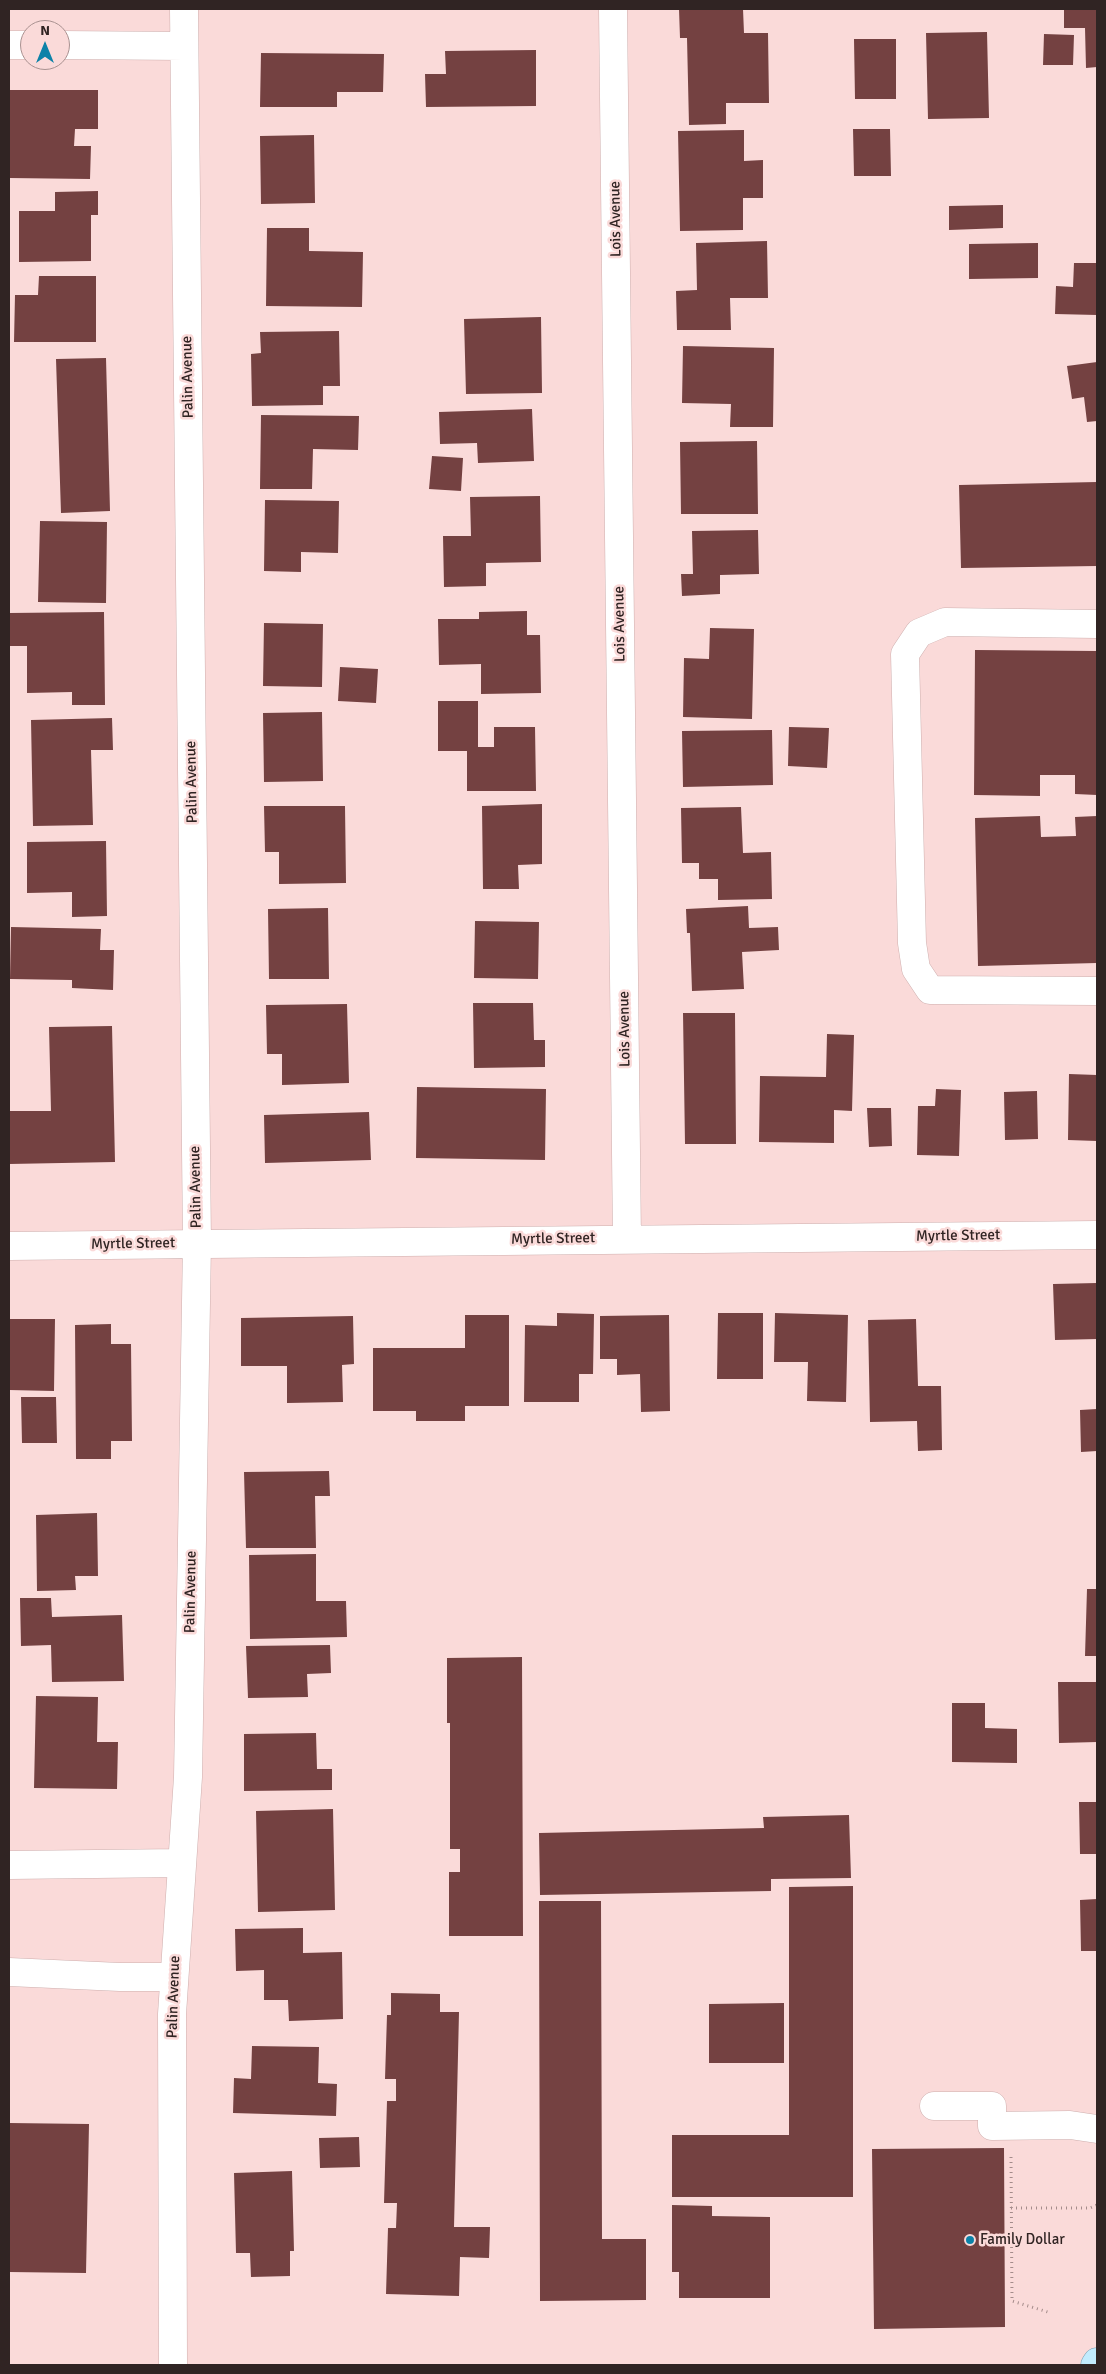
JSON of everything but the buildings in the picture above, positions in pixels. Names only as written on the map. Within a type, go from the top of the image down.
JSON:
[{"type":"street","name":"Palin Avenue","points":[[173,2365],[172,2014],[188,1777],[197,1243],[184,9]]},
{"type":"street","name":"Lois Avenue","points":[[613,9],[627,1239]]},
{"type":"street","points":[[70,45],[184,46]]},
{"type":"street","points":[[1097,624],[945,622],[920,633],[905,654],[912,943],[916,969],[930,990],[1097,992]]},
{"type":"street","name":"Myrtle Street","points":[[9,1246],[1097,1235]]},
{"type":"street","points":[[9,1866],[181,1863]]},
{"type":"street","points":[[9,1972],[120,1977],[174,1977]]},
{"type":"street","points":[[934,2106],[992,2106],[992,2126],[1070,2125],[1097,2129]]},
{"type":"path","points":[[1011,2155],[1012,2301],[1051,2313]]},
{"type":"path","points":[[1011,2208],[1090,2208],[1097,2205]]},
{"type":"place","name":"Family Dollar","points":[[970,2240]]}]
